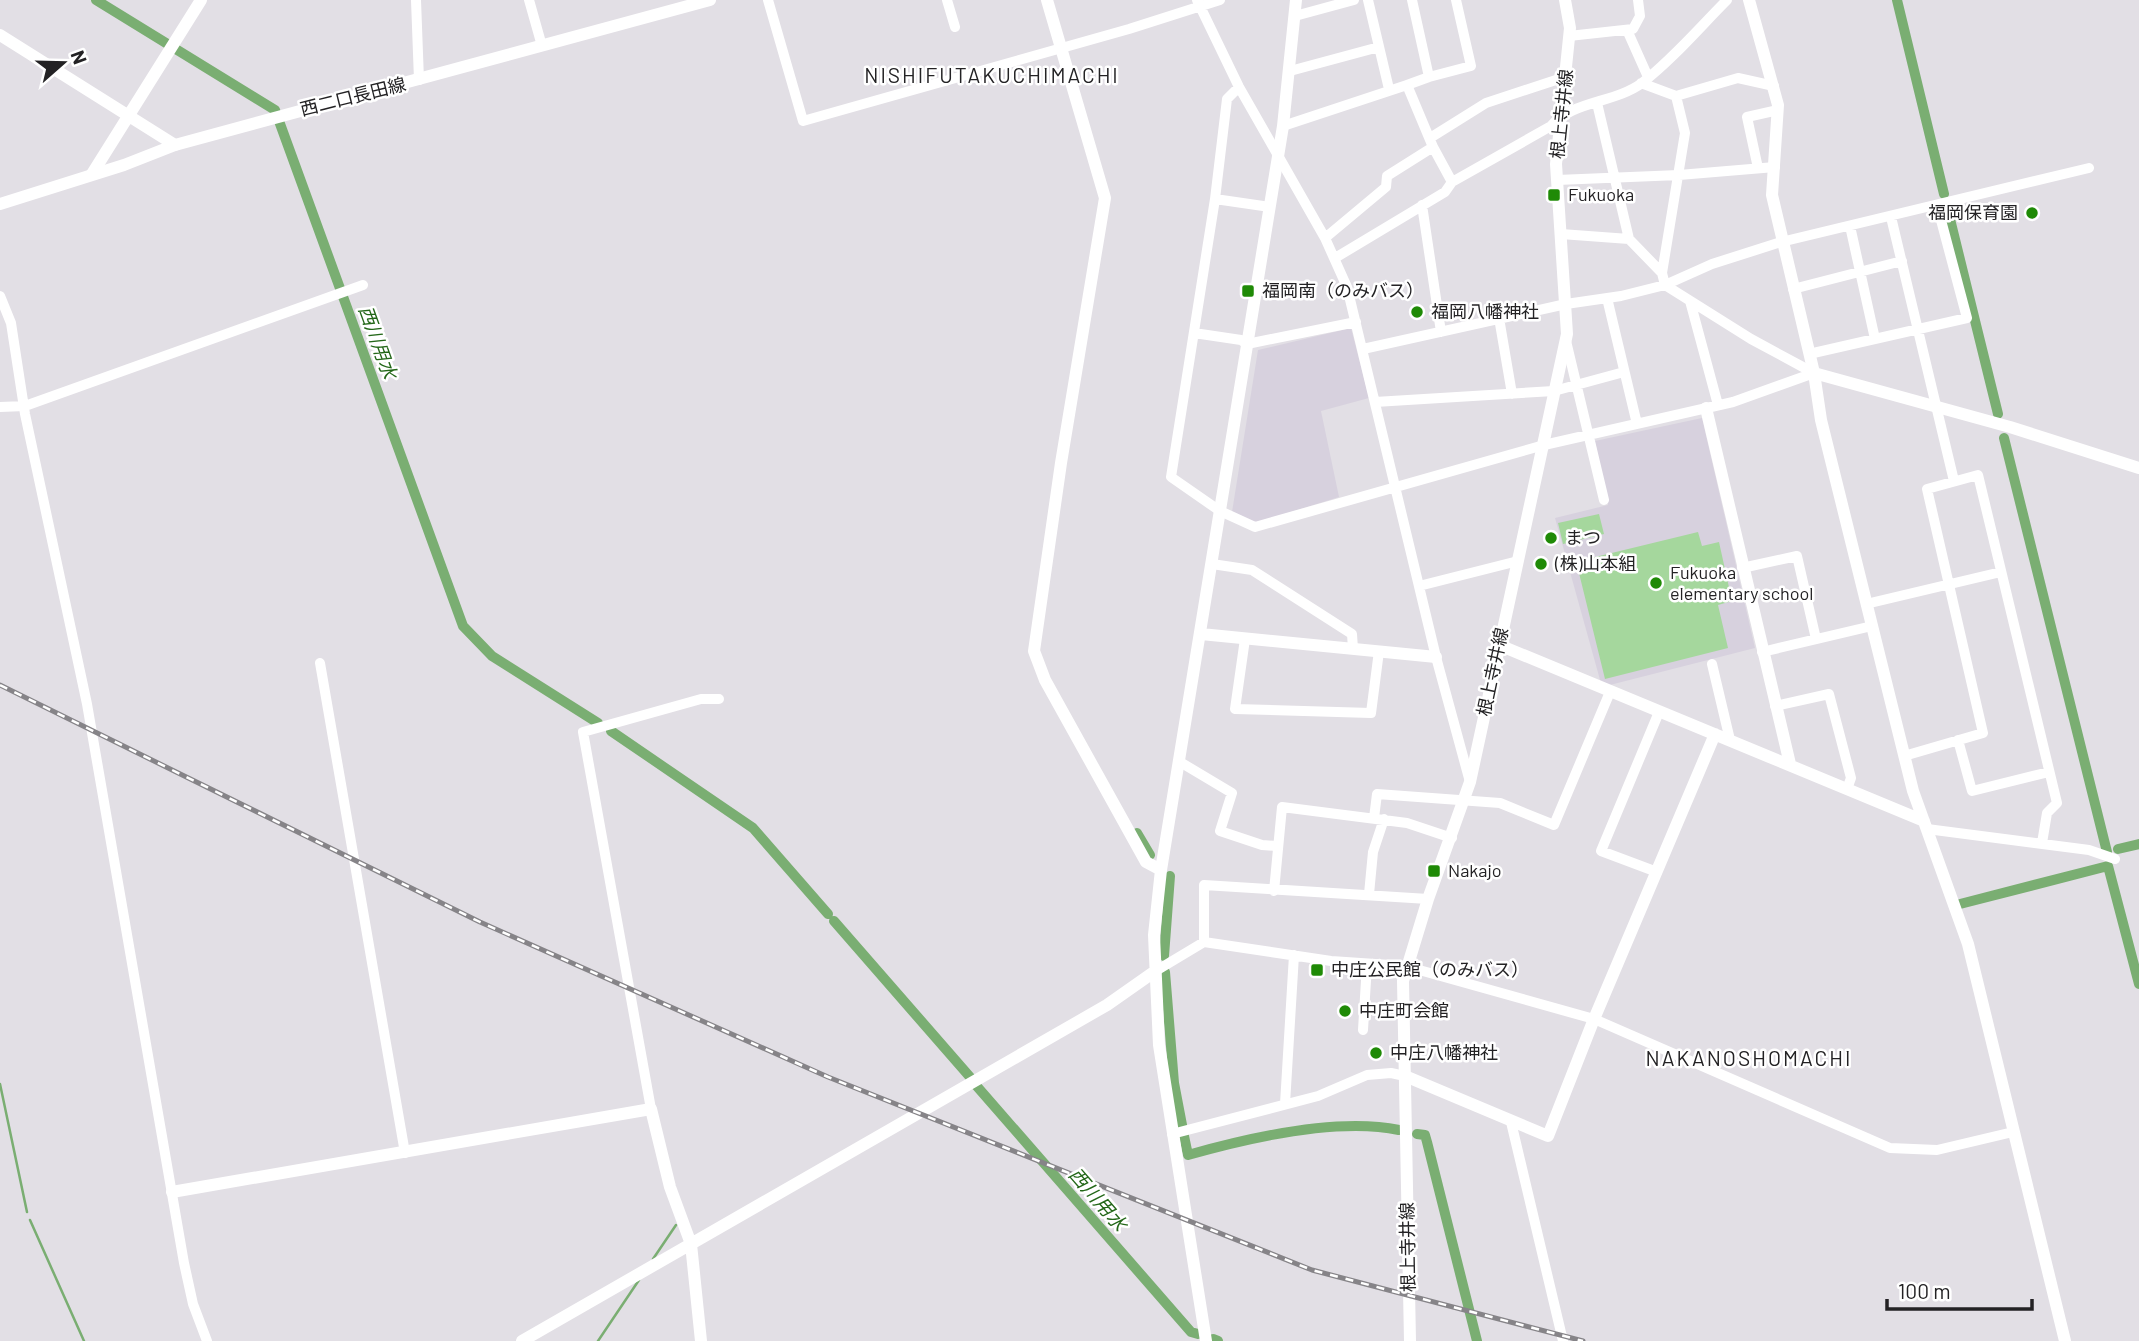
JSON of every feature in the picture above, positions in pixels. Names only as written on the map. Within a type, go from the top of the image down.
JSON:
[{"type":"street","points":[[92,174],[201,0]]},
{"type":"street","points":[[529,0],[542,47]]},
{"type":"street","name":"西二口長田線","points":[[0,204],[175,145],[710,0]]},
{"type":"street","points":[[768,0],[803,121],[1060,48],[1197,3],[1220,0]]},
{"type":"street","points":[[947,0],[955,27]]},
{"type":"street","points":[[1047,0],[1105,198],[1034,651],[1045,680],[1146,862],[1161,870]]},
{"type":"street","points":[[1206,1341],[1159,1045],[1154,935],[1161,870],[1283,126],[1296,0]]},
{"type":"street","points":[[1295,16],[1354,0]]},
{"type":"street","points":[[1368,0],[1389,89]]},
{"type":"street","points":[[1412,0],[1429,76]]},
{"type":"street","points":[[1283,126],[1429,76],[1471,66],[1456,0]]},
{"type":"street","name":"根上寺井線","points":[[1410,1341],[1405,966],[1470,782],[1566,341],[1566,303],[1557,180],[1569,36],[1565,0]]},
{"type":"street","points":[[1569,36],[1633,29],[1640,16],[1638,0]]},
{"type":"street","points":[[1335,258],[1445,192],[1452,182],[1551,126],[1561,115],[1598,103],[1644,80],[1727,0]]},
{"type":"street","points":[[1749,0],[1774,86],[1778,110],[1772,195],[1814,373],[1821,420],[1904,756],[1968,944],[2065,1341]]},
{"type":"street","points":[[414,1],[419,80]]},
{"type":"street","points":[[1197,3],[1240,87],[1279,151],[1347,286],[1436,657],[1470,782]]},
{"type":"street","points":[[1627,30],[1644,80],[1676,96],[1738,78],[1774,86]]},
{"type":"street","points":[[0,35],[175,145]]},
{"type":"street","points":[[1290,71],[1379,47]]},
{"type":"street","points":[[1325,238],[1386,187],[1387,176],[1498,98],[1565,77]]},
{"type":"street","points":[[1407,85],[1431,143],[1452,182]]},
{"type":"street","points":[[1240,87],[1227,99],[1216,200],[1171,477],[1220,511],[1255,527],[1544,445],[1712,406],[1814,373]]},
{"type":"street","points":[[1676,96],[1685,133],[1662,274],[1665,285],[1751,339],[1814,373],[1938,407],[2139,468]]},
{"type":"street","points":[[1598,103],[1629,239],[1662,274]]},
{"type":"street","points":[[1758,168],[1747,117],[1778,110]]},
{"type":"street","points":[[1557,180],[1679,175],[1774,166]]},
{"type":"street","points":[[1363,349],[1566,303],[1607,298],[1665,285],[1712,264],[1781,242],[2088,168]]},
{"type":"street","points":[[1216,200],[1270,207]]},
{"type":"street","points":[[1422,205],[1441,332]]},
{"type":"street","points":[[1809,354],[1967,318],[1937,205]]},
{"type":"street","points":[[1891,217],[1954,481]]},
{"type":"street","points":[[1850,226],[1875,339]]},
{"type":"street","points":[[1561,234],[1629,239]]},
{"type":"street","points":[[1793,289],[1902,261]]},
{"type":"street","points":[[0,407],[25,406],[363,285]]},
{"type":"street","points":[[0,296],[11,323],[25,406],[87,704],[191,1294],[207,1341]]},
{"type":"street","points":[[1607,298],[1637,424]]},
{"type":"street","points":[[1690,301],[1742,568],[1790,764]]},
{"type":"street","points":[[1499,318],[1512,394]]},
{"type":"street","points":[[1194,333],[1241,340],[1247,344],[1356,322]]},
{"type":"street","points":[[1566,341],[1604,500]]},
{"type":"street","points":[[1375,402],[1554,391],[1625,372]]},
{"type":"street","points":[[1904,756],[1983,733],[1927,489],[1978,475],[2057,803],[2047,813],[2042,843]]},
{"type":"street","points":[[1742,568],[1797,556],[1816,639]]},
{"type":"street","points":[[1419,586],[1518,561]]},
{"type":"street","points":[[1212,564],[1252,570],[1352,634],[1353,649]]},
{"type":"street","points":[[1866,604],[2001,572]]},
{"type":"street","points":[[1762,652],[1872,626]]},
{"type":"street","points":[[1201,634],[1436,657]]},
{"type":"street","points":[[1245,639],[1235,709],[1371,713],[1379,651]]},
{"type":"street","points":[[1499,645],[1790,764],[1926,825],[2089,850],[2115,859]]},
{"type":"street","points":[[320,663],[405,1153]]},
{"type":"street","points":[[1712,664],[1730,740]]},
{"type":"street","points":[[1369,894],[1379,819],[1377,794],[1500,803],[1554,825],[1610,692]]},
{"type":"street","points":[[1775,706],[1829,694],[1851,778],[1847,789]]},
{"type":"street","points":[[701,1341],[691,1244],[670,1187],[651,1109],[583,732],[701,699],[719,699]]},
{"type":"street","points":[[1657,872],[1601,851],[1659,712]]},
{"type":"street","points":[[1172,1134],[1318,1096],[1367,1075],[1391,1073],[1405,1076],[1548,1136],[1594,1019],[1716,734]]},
{"type":"street","points":[[1958,740],[1972,791],[2049,772]]},
{"type":"street","points":[[1180,762],[1232,793],[1220,831],[1262,845],[1276,846]]},
{"type":"street","points":[[1274,891],[1276,846],[1282,807],[1407,822],[1452,838]]},
{"type":"street","points":[[1204,943],[1204,885],[1428,899]]},
{"type":"street","points":[[522,1341],[1107,1005],[1154,972],[1204,943],[1367,964],[1405,966],[1594,1019],[1890,1148],[1937,1150],[2013,1132]]},
{"type":"street","points":[[1285,1104],[1294,955]]},
{"type":"street","points":[[1363,1030],[1367,964]]},
{"type":"street","points":[[172,1192],[651,1109]]},
{"type":"street","points":[[1511,1122],[1563,1341]]},
{"type":"shaded area","points":[[1351,328],[1369,398],[1321,411],[1339,497],[1256,523],[1232,512],[1258,350]]},
{"type":"shaded area","name":"Fukuoka elementary school","points":[[1702,418],[1755,648],[1602,687],[1555,518],[1608,505],[1595,441]]},
{"type":"green space","points":[[1599,514],[1604,534],[1563,544],[1558,523]]},
{"type":"green space","points":[[1698,532],[1702,546],[1719,542],[1732,601],[1718,605],[1728,648],[1605,679],[1579,573],[1587,559]]},
{"type":"waterway","name":"西川用水","points":[[96,0],[275,110],[463,626],[492,656],[598,723]]},
{"type":"waterway","points":[[1897,0],[1944,194]]},
{"type":"waterway","points":[[1948,211],[1998,414]]},
{"type":"waterway","points":[[2004,438],[2107,852]]},
{"type":"waterway","name":"西川用水","points":[[611,731],[753,828],[828,914]]},
{"type":"waterway","points":[[1137,833],[1150,855]]},
{"type":"waterway","points":[[2118,849],[2139,844]]},
{"type":"waterway","points":[[1960,904],[2108,866],[2139,984]]},
{"type":"waterway","points":[[1164,956],[1170,876]]},
{"type":"waterway","name":"西川用水","points":[[834,921],[970,1077]]},
{"type":"waterway","points":[[1165,972],[1174,1083],[1182,1125]]},
{"type":"waterway","name":"西川用水","points":[[974,1083],[1191,1332],[1198,1334]]},
{"type":"waterway","points":[[0,1084],[27,1212]]},
{"type":"waterway","points":[[1184,1136],[1188,1155],[1293,1131],[1348,1126],[1399,1130]]},
{"type":"waterway","points":[[1417,1134],[1425,1135],[1477,1341]]},
{"type":"waterway","points":[[30,1220],[84,1341]]},
{"type":"waterway","points":[[653,1259],[676,1225]]},
{"type":"waterway","points":[[598,1341],[639,1280]]},
{"type":"waterway","name":"西川用水","points":[[1213,1339],[1218,1341]]},
{"type":"railway","points":[[0,685],[480,922],[828,1077],[1312,1270],[1583,1341]]},
{"type":"place","name":"Fukuoka","points":[[1554,195]]},
{"type":"place","name":"福岡保育園","points":[[2032,213]]},
{"type":"place","name":"福岡南（のみバス）","points":[[1248,291]]},
{"type":"place","name":"福岡八幡神社","points":[[1417,312]]},
{"type":"place","name":"まつ","points":[[1551,538]]},
{"type":"place","name":"(株)山本組","points":[[1541,564]]},
{"type":"place","name":"Fukuoka elementary school","points":[[1656,583]]},
{"type":"place","name":"Nakajo","points":[[1434,871]]},
{"type":"place","name":"中庄公民館（のみバス）","points":[[1317,970]]},
{"type":"place","name":"中庄町会館","points":[[1345,1011]]},
{"type":"place","name":"中庄八幡神社","points":[[1376,1053]]},
{"type":"district","name":"NISHIFUTAKUCHIMACHI","points":[[992,76]]},
{"type":"district","name":"NAKANOSHOMACHI","points":[[1749,1059]]}]
